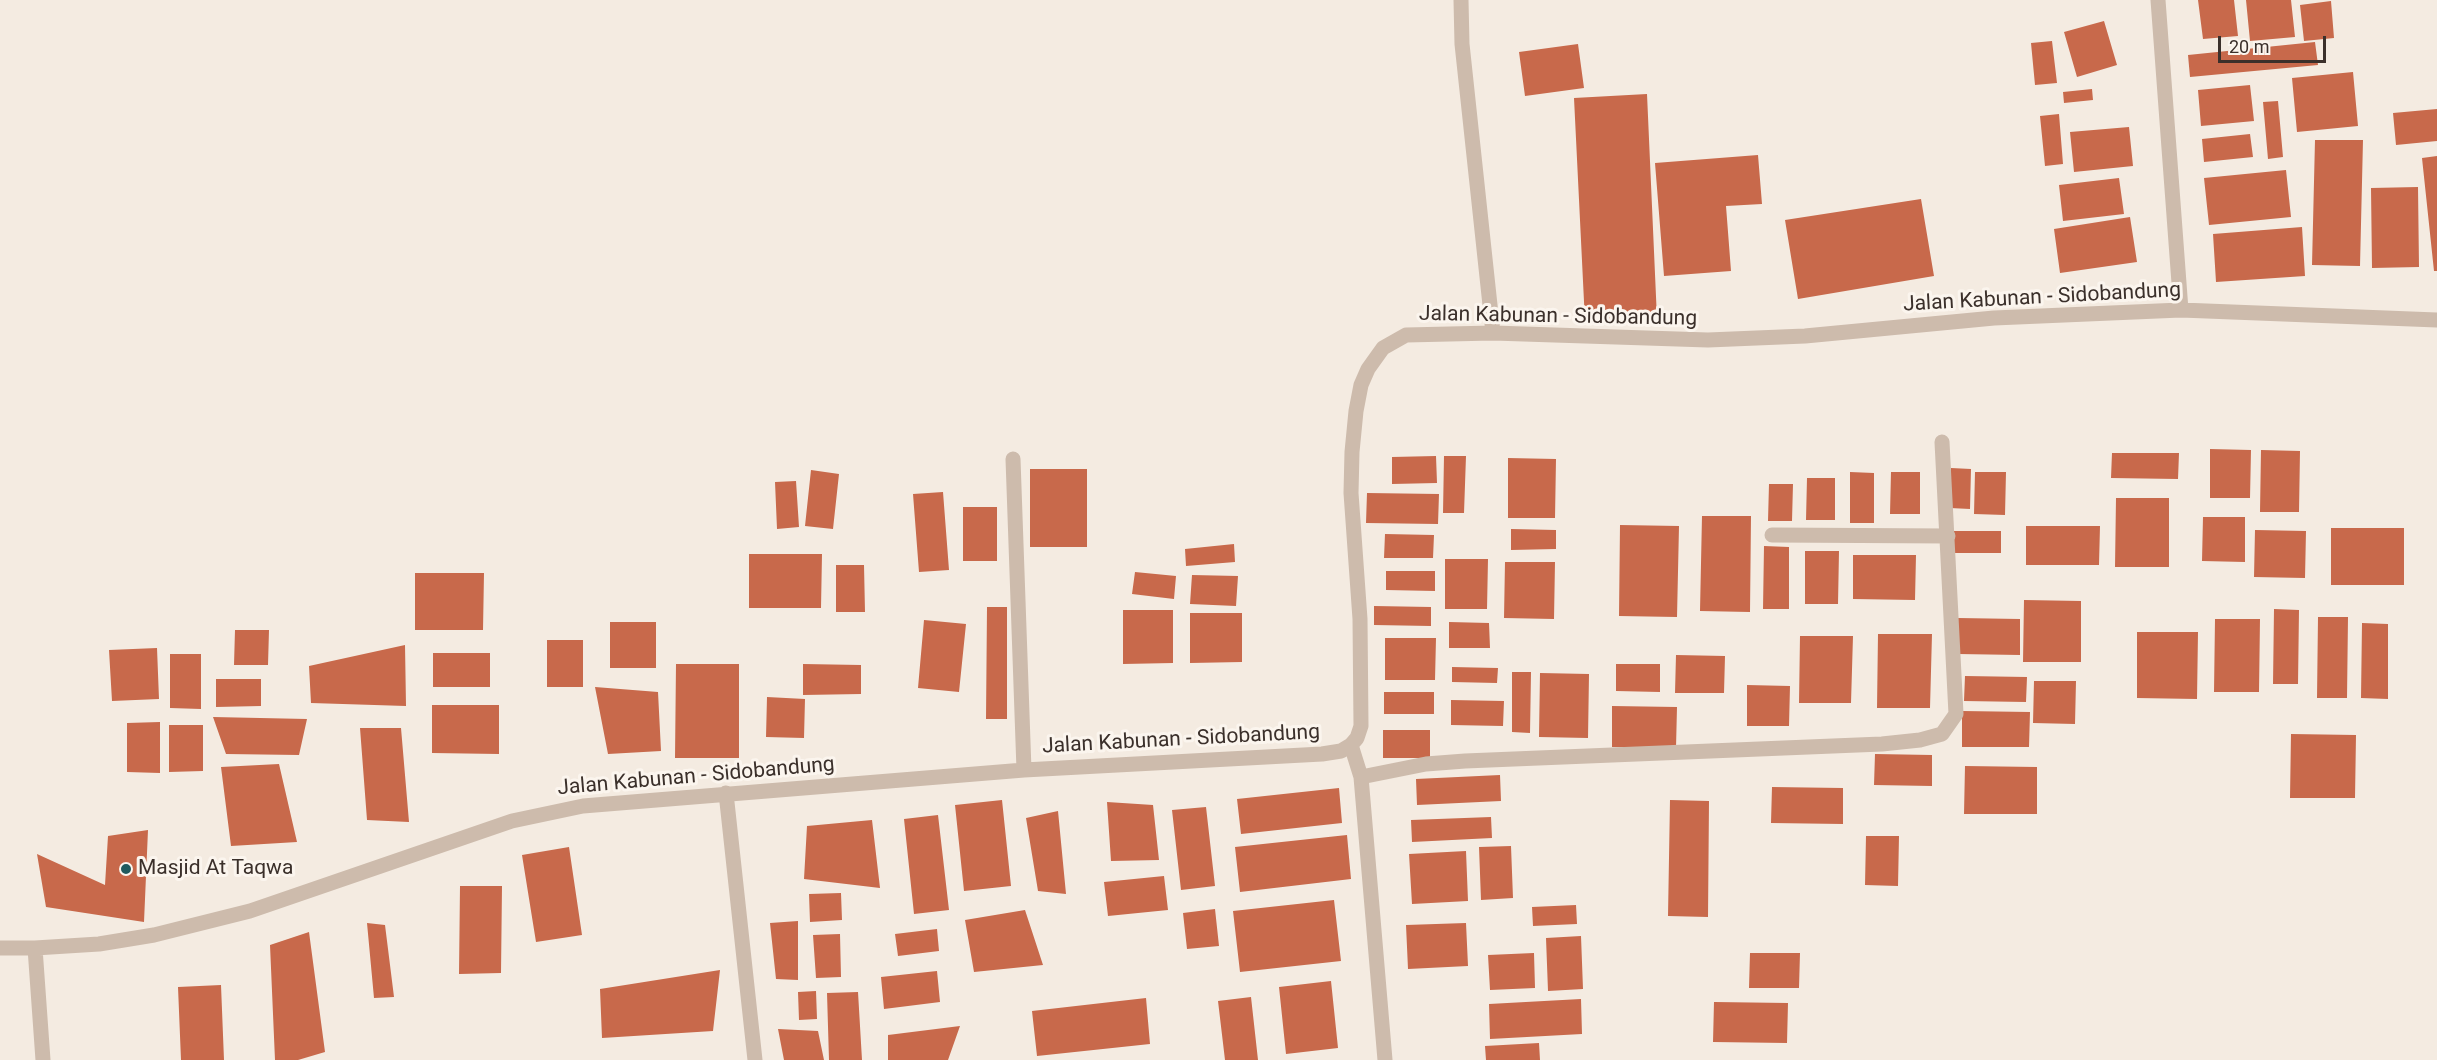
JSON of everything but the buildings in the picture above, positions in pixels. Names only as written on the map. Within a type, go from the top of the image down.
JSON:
[{"type":"street","points":[[1461,0],[1463,55],[1492,333]]},
{"type":"street","points":[[2158,0],[2181,310]]},
{"type":"street","name":"Jalan Kabunan - Sidobandung","points":[[0,948],[35,948],[128,940],[250,911],[465,836],[544,813],[621,801],[1024,770],[1322,754],[1341,751],[1357,738],[1361,726],[1360,619],[1351,493],[1352,452],[1362,385],[1368,369],[1383,348],[1406,335],[1492,333],[1708,340],[1805,336],[1994,318],[2181,310],[2437,320]]},
{"type":"street","points":[[1360,777],[1426,764],[1465,761],[1882,744],[1920,740],[1942,734],[1956,714],[1942,442]]},
{"type":"street","points":[[1013,459],[1024,770]]},
{"type":"street","points":[[1772,535],[1948,536]]},
{"type":"street","points":[[1351,745],[1360,777],[1385,1060]]},
{"type":"street","points":[[726,793],[755,1060]]},
{"type":"street","points":[[35,948],[43,1060]]},
{"type":"place","name":"Masjid At Taqwa","points":[[126,869]]}]
